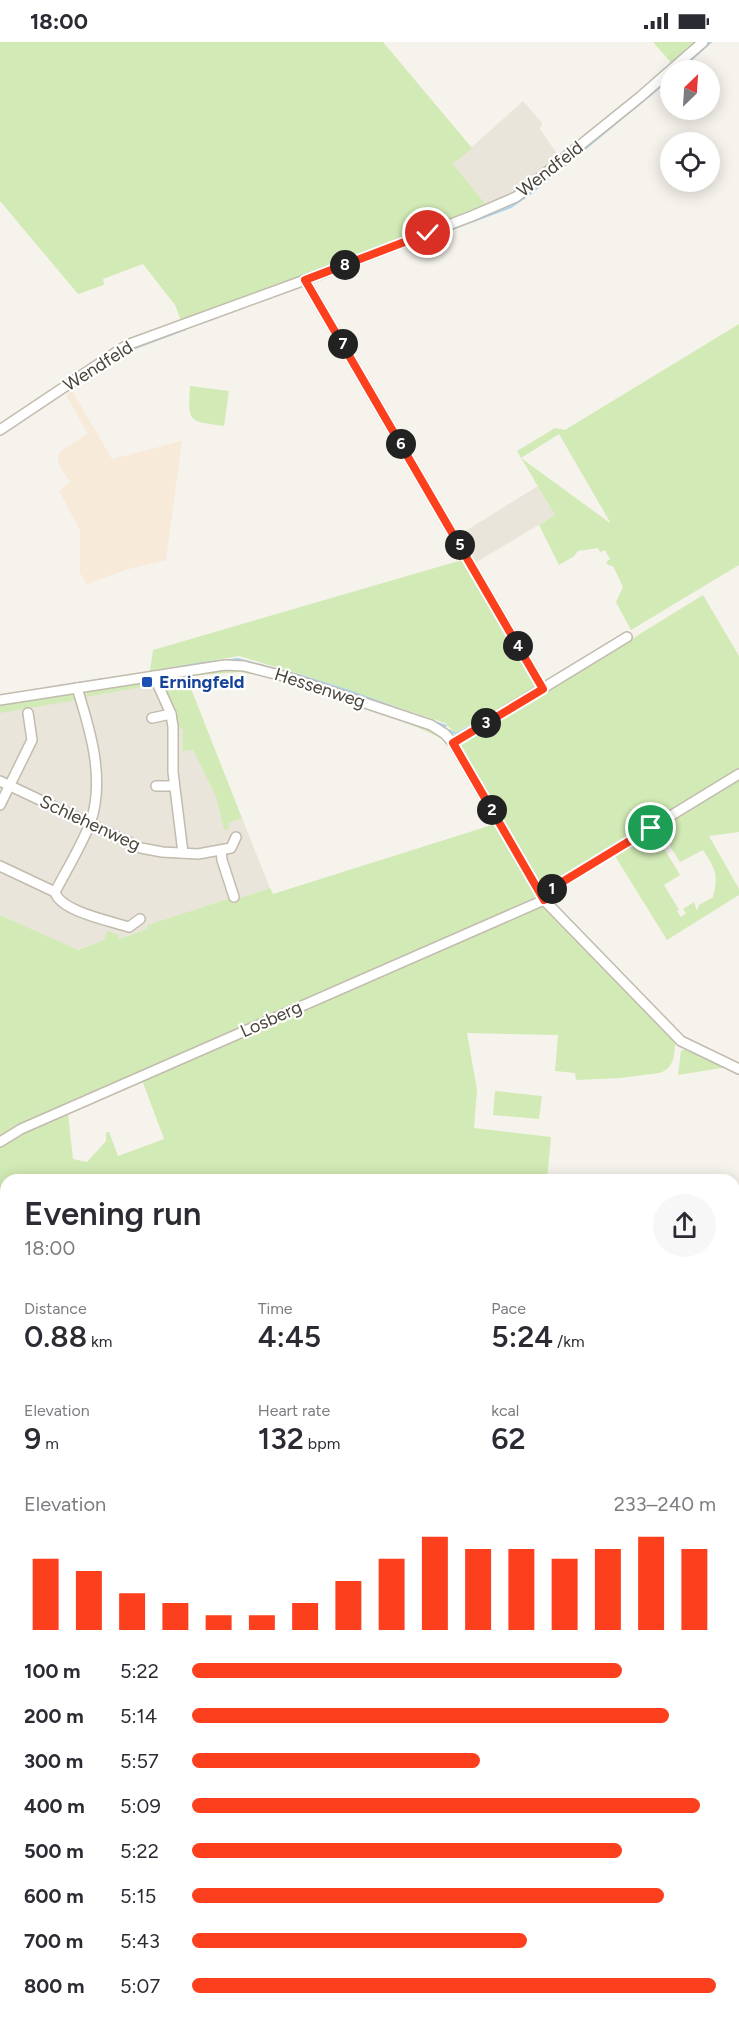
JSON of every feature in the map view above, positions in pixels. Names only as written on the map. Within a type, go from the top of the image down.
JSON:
[{"type":"street","name":"Wendfeld","points":[[0,430],[119,349],[305,280],[516,197],[640,97],[703,42]]},
{"type":"street","points":[[305,280],[543,689]]},
{"type":"street","points":[[453,743],[627,637]]},
{"type":"street","name":"Hessenweg","points":[[0,700],[214,666],[244,666],[287,677],[431,725],[445,734],[453,743],[544,900],[681,1041],[739,1069]]},
{"type":"street","points":[[154,676],[171,714],[174,786],[183,853]]},
{"type":"street","points":[[55,892],[89,824],[94,799],[94,750],[77,688]]},
{"type":"street","points":[[0,806],[32,740],[28,713]]},
{"type":"street","points":[[152,718],[171,714]]},
{"type":"street","points":[[544,900],[554,887],[739,774]]},
{"type":"street","name":"Schlehenweg","points":[[0,781],[141,848],[162,852],[205,854],[221,851]]},
{"type":"street","points":[[156,786],[174,786]]},
{"type":"street","points":[[234,897],[221,851],[231,848],[236,837]]},
{"type":"street","points":[[0,866],[55,892],[65,906],[129,927],[140,919]]},
{"type":"street","name":"Losberg","points":[[0,1142],[21,1129],[544,900]]},
{"type":"shaded area","points":[[523,101],[542,123],[540,129],[560,158],[511,198],[488,207],[453,164]]},
{"type":"shaded area","points":[[72,391],[112,459],[182,441],[166,560],[125,570],[87,584],[80,573],[80,530],[59,491],[70,482],[58,463],[58,455],[63,449],[88,434],[66,395]]},
{"type":"shaded area","points":[[538,486],[555,515],[475,563],[459,535]]},
{"type":"shaded area","points":[[161,674],[161,683],[170,706],[184,728],[182,750],[193,750],[216,797],[224,830],[228,823],[242,818],[270,888],[237,899],[230,898],[149,925],[147,929],[118,939],[104,940],[77,950],[0,915],[0,700]]},
{"type":"green space","points":[[0,42],[383,42],[472,148],[453,164],[488,207],[181,321],[175,305],[143,264],[103,279],[104,285],[78,294],[0,201]]},
{"type":"green space","points":[[653,42],[698,42],[678,60],[669,60]]},
{"type":"green space","points":[[739,324],[739,565],[631,630],[616,602],[623,587],[613,566],[606,562],[610,559],[605,550],[600,552],[598,548],[578,551],[573,557],[559,565],[539,525],[555,515],[521,458],[517,451],[555,428],[565,430]],"holes":[[[559,434],[610,522],[610,523],[521,458]]]},
{"type":"green space","points":[[190,386],[229,391],[224,426],[203,423],[193,418],[189,407]]},
{"type":"green space","points":[[462,560],[537,687],[455,733],[445,723],[239,656],[150,671],[153,650]]},
{"type":"green space","points":[[703,595],[739,656],[739,769],[546,888],[547,891],[543,890],[459,746],[459,741],[546,692]]},
{"type":"green space","points":[[237,667],[290,681],[423,726],[446,741],[378,712],[258,675],[240,672],[186,676],[242,818],[228,823],[229,829],[224,830],[216,797],[193,750],[182,751],[183,729],[176,728],[177,716],[161,683],[164,677]]},
{"type":"green space","points":[[148,680],[153,685],[85,697],[88,690]]},
{"type":"green space","points":[[73,693],[77,700],[0,713],[0,704]]},
{"type":"green space","points":[[739,780],[739,832],[709,836],[739,889],[739,895],[667,940],[615,856],[648,836],[659,840],[680,875],[664,885],[679,910],[677,911],[681,917],[686,913],[683,909],[694,902],[697,911],[699,905],[713,897],[716,877],[713,867],[703,850],[680,862],[659,829]]},
{"type":"green space","points":[[495,824],[536,894],[532,901],[0,1138],[0,915],[78,950],[104,940],[107,931],[119,935],[119,939],[147,929],[148,925],[230,898],[237,899],[270,888],[273,894]]},
{"type":"green space","points":[[545,907],[675,1041],[671,1065],[659,1073],[576,1080],[575,1073],[555,1071],[558,1035],[467,1033],[477,1090],[474,1128],[551,1137],[548,1174],[0,1174],[0,1146],[19,1134],[68,1113],[73,1159],[87,1162],[106,1141],[106,1132],[109,1132],[118,1156],[164,1139],[142,1080],[535,908]]},
{"type":"green space","points":[[689,1048],[728,1067],[678,1075],[681,1051]]},
{"type":"green space","points":[[495,1091],[542,1096],[539,1119],[493,1115]]},
{"type":"waterway","points":[[691,60],[711,42]]},
{"type":"waterway","points":[[407,246],[511,207],[660,87]]},
{"type":"waterway","points":[[199,324],[247,306]]},
{"type":"waterway","points":[[122,353],[186,329]]},
{"type":"waterway","points":[[158,671],[238,659],[349,691],[446,726]]},
{"type":"waterway","points":[[58,686],[103,679]]},
{"type":"waterway","points":[[449,730],[456,734],[498,711]]},
{"type":"place","name":"Erningfeld","points":[[147,682]]},
{"type":"route","points":[[428,233],[305,280],[543,689],[453,743],[544,900],[554,887],[651,828]]}]
